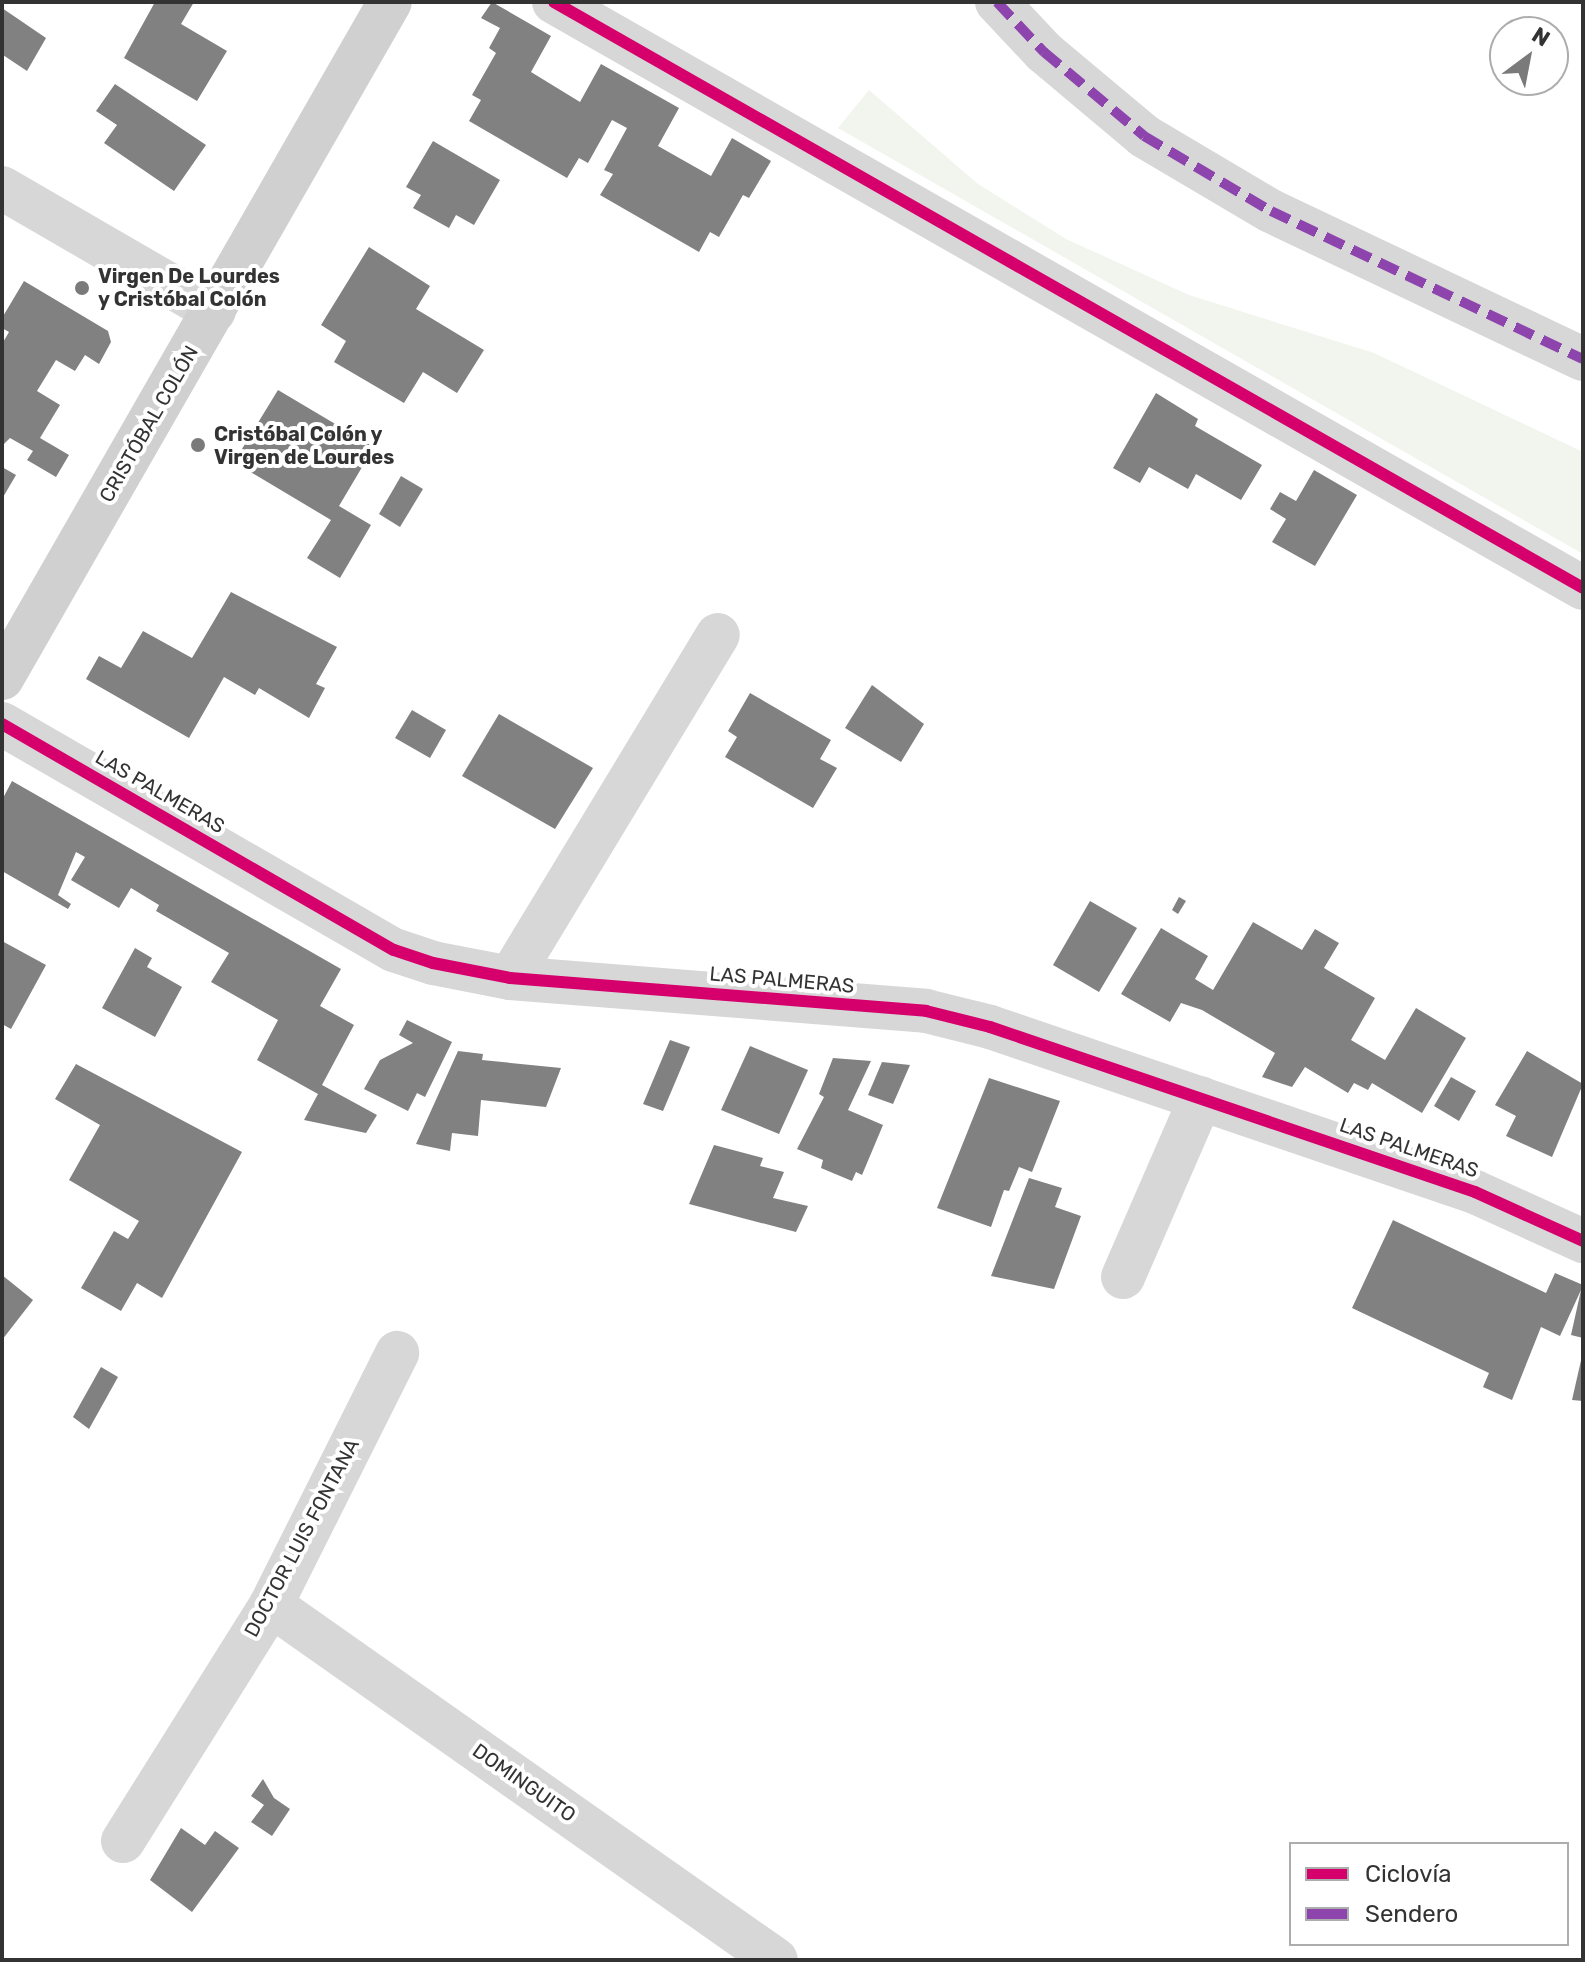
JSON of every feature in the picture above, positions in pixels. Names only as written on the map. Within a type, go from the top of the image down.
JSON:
[{"type":"street","name":"CRISTÓBAL COLÓN","points":[[2,678],[390,2]]},
{"type":"street","points":[[554,2],[1583,588]]},
{"type":"street","points":[[997,2],[1044,52],[1144,136],[1285,218],[1583,359]]},
{"type":"street","points":[[2,188],[214,311]]},
{"type":"street","points":[[510,978],[718,635]]},
{"type":"street","name":"LAS PALMERAS","points":[[2,724],[394,950],[510,978],[926,1011],[990,1027],[1475,1192],[1583,1241]]},
{"type":"street","points":[[1123,1277],[1201,1098]]},
{"type":"street","name":"DOCTOR LUIS FONTANA","points":[[123,1841],[271,1605],[397,1353]]},
{"type":"street","name":"DOMINGUITO","points":[[271,1605],[776,1960]]},
{"type":"shaded area","points":[[869,90],[978,184],[1066,239],[1189,295],[1374,353],[1583,452],[1583,554],[838,128]]},
{"type":"building","points":[[155,2],[194,2],[181,24],[227,51],[197,101],[124,58]]},
{"type":"building","points":[[492,2],[551,36],[531,72],[580,102],[601,64],[679,108],[658,146],[711,176],[732,138],[771,161],[749,198],[743,195],[719,237],[710,232],[699,252],[600,195],[613,174],[604,170],[627,128],[612,120],[588,163],[579,158],[567,178],[469,121],[481,100],[472,95],[496,53],[489,48],[500,28],[481,18]]},
{"type":"building","points":[[2,8],[46,38],[27,71],[3,55]]},
{"type":"building","points":[[115,84],[206,145],[174,191],[104,143],[117,125],[96,111]]},
{"type":"building","points":[[433,141],[500,180],[474,225],[456,215],[449,228],[413,208],[421,195],[406,187]]},
{"type":"building","points":[[369,247],[430,286],[416,309],[484,350],[457,393],[423,372],[404,403],[334,362],[346,341],[321,325]]},
{"type":"building","points":[[24,281],[108,331],[111,342],[99,364],[85,355],[75,371],[56,360],[37,391],[60,405],[40,438],[69,455],[56,477],[27,460],[33,451],[10,438],[2,446],[2,344],[9,332],[2,328],[2,318]]},
{"type":"building","points":[[278,390],[374,447],[339,506],[371,525],[340,578],[307,558],[331,520],[234,462]]},
{"type":"building","points":[[1156,393],[1198,419],[1195,426],[1262,465],[1241,500],[1196,474],[1188,489],[1149,467],[1140,483],[1113,468]]},
{"type":"building","points":[[2,467],[16,475],[2,499]]},
{"type":"building","points":[[1314,470],[1357,495],[1315,566],[1272,542],[1286,519],[1270,509],[1280,492],[1296,501]]},
{"type":"building","points":[[401,476],[423,489],[400,527],[379,514]]},
{"type":"building","points":[[231,592],[337,647],[316,684],[325,688],[309,718],[259,688],[255,695],[224,677],[189,738],[86,679],[99,656],[121,668],[143,631],[192,658]]},
{"type":"building","points":[[872,685],[924,724],[901,762],[845,728]]},
{"type":"building","points":[[750,693],[831,740],[820,759],[837,768],[813,808],[725,757],[737,737],[728,731]]},
{"type":"building","points":[[412,710],[446,730],[430,758],[395,738]]},
{"type":"building","points":[[499,714],[593,768],[555,829],[462,776]]},
{"type":"building","points":[[12,781],[341,969],[320,1006],[354,1025],[322,1085],[377,1115],[366,1133],[304,1120],[318,1094],[257,1060],[278,1020],[211,982],[229,953],[156,911],[159,905],[131,888],[119,908],[71,880],[85,857],[76,852],[58,895],[71,904],[68,909],[2,871],[2,800]]},
{"type":"building","points":[[1179,897],[1186,901],[1178,914],[1172,910]]},
{"type":"building","points":[[1090,901],[1137,928],[1099,992],[1053,965]]},
{"type":"building","points":[[1253,922],[1302,950],[1315,929],[1339,943],[1324,968],[1375,998],[1351,1040],[1385,1060],[1416,1008],[1466,1038],[1422,1113],[1372,1083],[1368,1090],[1354,1083],[1348,1093],[1305,1067],[1292,1087],[1262,1077],[1275,1053],[1202,1010],[1181,1003],[1170,1022],[1121,994],[1161,928],[1208,956],[1195,979],[1213,990]]},
{"type":"building","points":[[2,941],[46,965],[11,1029],[2,1024]]},
{"type":"building","points":[[135,948],[152,958],[147,967],[182,987],[155,1037],[102,1008]]},
{"type":"building","points":[[407,1020],[452,1042],[425,1097],[417,1093],[408,1111],[364,1089],[380,1060],[413,1043],[399,1035]]},
{"type":"building","points":[[670,1040],[690,1047],[663,1111],[643,1104]]},
{"type":"building","points":[[750,1046],[808,1070],[779,1134],[721,1110]]},
{"type":"building","points":[[458,1051],[483,1054],[482,1060],[561,1068],[546,1107],[481,1100],[478,1136],[452,1133],[450,1151],[416,1144]]},
{"type":"building","points":[[1527,1051],[1583,1084],[1552,1157],[1506,1136],[1516,1116],[1495,1105]]},
{"type":"building","points":[[833,1058],[871,1061],[848,1110],[883,1125],[862,1175],[856,1172],[852,1181],[821,1168],[823,1160],[797,1149],[824,1097],[819,1094]]},
{"type":"building","points":[[882,1062],[910,1065],[893,1104],[868,1095]]},
{"type":"building","points":[[76,1064],[242,1152],[162,1298],[137,1283],[121,1311],[81,1288],[114,1231],[128,1239],[139,1221],[69,1180],[100,1125],[55,1099]]},
{"type":"building","points":[[1451,1077],[1476,1091],[1459,1121],[1434,1106]]},
{"type":"building","points":[[989,1078],[1060,1101],[1032,1172],[1019,1167],[1009,1191],[1004,1190],[991,1227],[937,1208]]},
{"type":"building","points":[[714,1145],[763,1158],[760,1166],[784,1172],[773,1198],[808,1206],[796,1232],[689,1204]]},
{"type":"building","points":[[1029,1178],[1062,1188],[1055,1207],[1081,1216],[1054,1289],[991,1276]]},
{"type":"building","points":[[1393,1220],[1546,1293],[1555,1273],[1583,1285],[1583,1338],[1571,1335],[1581,1290],[1560,1336],[1541,1327],[1512,1400],[1483,1387],[1489,1373],[1352,1308]]},
{"type":"building","points":[[2,1275],[33,1300],[2,1340]]},
{"type":"building","points":[[1582,1356],[1583,1401],[1572,1400]]},
{"type":"building","points":[[101,1367],[118,1377],[89,1429],[73,1417]]},
{"type":"building","points":[[263,1779],[274,1798],[290,1809],[272,1836],[251,1822],[264,1805],[251,1796]]},
{"type":"building","points":[[181,1828],[205,1845],[215,1831],[239,1848],[192,1912],[150,1880]]},
{"type":"marked path","points":[[997,2],[1044,52],[1144,136],[1271,211],[1583,359]]},
{"type":"cycle path","points":[[554,2],[1583,588]]},
{"type":"cycle path","points":[[2,724],[394,950],[433,963],[510,978],[926,1011],[990,1027],[1475,1192],[1583,1241]]},
{"type":"place","name":"Virgen De Lourdes y Cristóbal Colón","points":[[82,288]]},
{"type":"place","name":"Cristóbal Colón y Virgen de Lourdes","points":[[198,445]]}]
